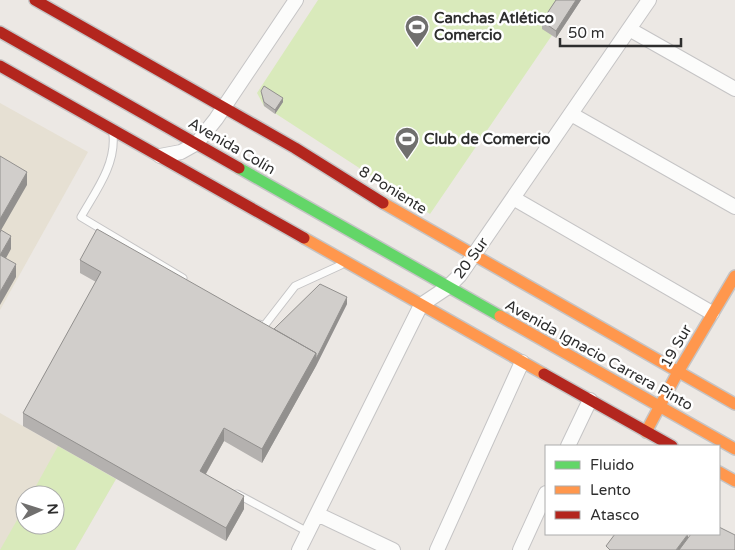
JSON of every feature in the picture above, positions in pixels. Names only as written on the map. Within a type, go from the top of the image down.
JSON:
[{"type":"main road","name":"8 Poniente","points":[[35,0],[328,167],[389,207],[473,256],[735,404]]},
{"type":"main road","name":"Avenida Colín","points":[[0,32],[448,287]]},
{"type":"main road","points":[[0,66],[670,445]]},
{"type":"main road","name":"19 Sur","points":[[646,432],[678,372],[735,276]]},
{"type":"main road","name":"Avenida Ignacio Carrera Pinto","points":[[448,287],[735,449]]},
{"type":"main road","points":[[720,473],[735,481]]},
{"type":"street","points":[[158,156],[180,152],[197,143],[296,0]]},
{"type":"street","name":"20 Sur","points":[[299,550],[421,305],[448,287],[460,275],[649,0]]},
{"type":"street","points":[[629,29],[735,89]]},
{"type":"street","points":[[571,114],[735,207]]},
{"type":"street","points":[[513,198],[712,313]]},
{"type":"street","points":[[437,550],[522,362]]},
{"type":"street","points":[[568,445],[590,400]]},
{"type":"street","points":[[520,550],[545,495]]},
{"type":"street","points":[[317,514],[393,550]]},
{"type":"lane","points":[[113,130],[112,154],[105,174],[81,217],[189,282]]},
{"type":"lane","points":[[256,321],[264,326],[295,286],[346,262]]},
{"type":"lane","points":[[227,488],[308,532]]},
{"type":"shaded area","points":[[0,103],[88,152],[0,310]]},
{"type":"shaded area","points":[[0,413],[116,479],[75,550],[0,550]]},
{"type":"green space","name":"Club de Comercio","points":[[318,0],[576,0],[430,214],[264,106],[257,93]]},
{"type":"green space","points":[[58,446],[116,479],[75,550],[0,550],[15,524],[15,535],[65,535],[65,485],[37,485]]},
{"type":"building","points":[[556,0],[576,0],[556,31],[542,21]]},
{"type":"building","points":[[264,86],[283,98],[275,110],[264,102],[261,91]]},
{"type":"building","points":[[0,156],[27,172],[0,219]]},
{"type":"building","points":[[97,229],[316,353],[262,449],[224,428],[200,471],[244,496],[226,528],[23,413],[101,272],[80,260]]},
{"type":"building","points":[[1,230],[11,236],[0,255],[0,233]]},
{"type":"building","points":[[0,255],[16,264],[0,292]]},
{"type":"building","points":[[320,284],[347,297],[316,359],[316,353],[274,329]]},
{"type":"building","points":[[720,528],[735,535],[735,550],[679,550],[690,535],[720,535]]},
{"type":"building","points":[[614,535],[687,535],[676,550],[610,550],[606,546]]},
{"type":"traffic: fast","points":[[239,168],[500,316]]},
{"type":"traffic: slow","points":[[383,203],[735,404]]},
{"type":"traffic: slow","points":[[304,238],[544,374]]},
{"type":"traffic: slow","points":[[646,432],[678,372],[735,276]]},
{"type":"traffic: slow","points":[[500,316],[735,449]]},
{"type":"traffic: slow","points":[[720,473],[735,481]]},
{"type":"traffic: jam","points":[[35,0],[295,148],[383,203]]},
{"type":"traffic: jam","points":[[0,32],[239,168]]},
{"type":"traffic: jam","points":[[0,66],[304,238]]},
{"type":"traffic: jam","points":[[544,374],[670,445]]},
{"type":"place","name":"Canchas Atlético Comercio","points":[[417,48]]},
{"type":"place","name":"Club de Comercio","points":[[407,160]]}]
